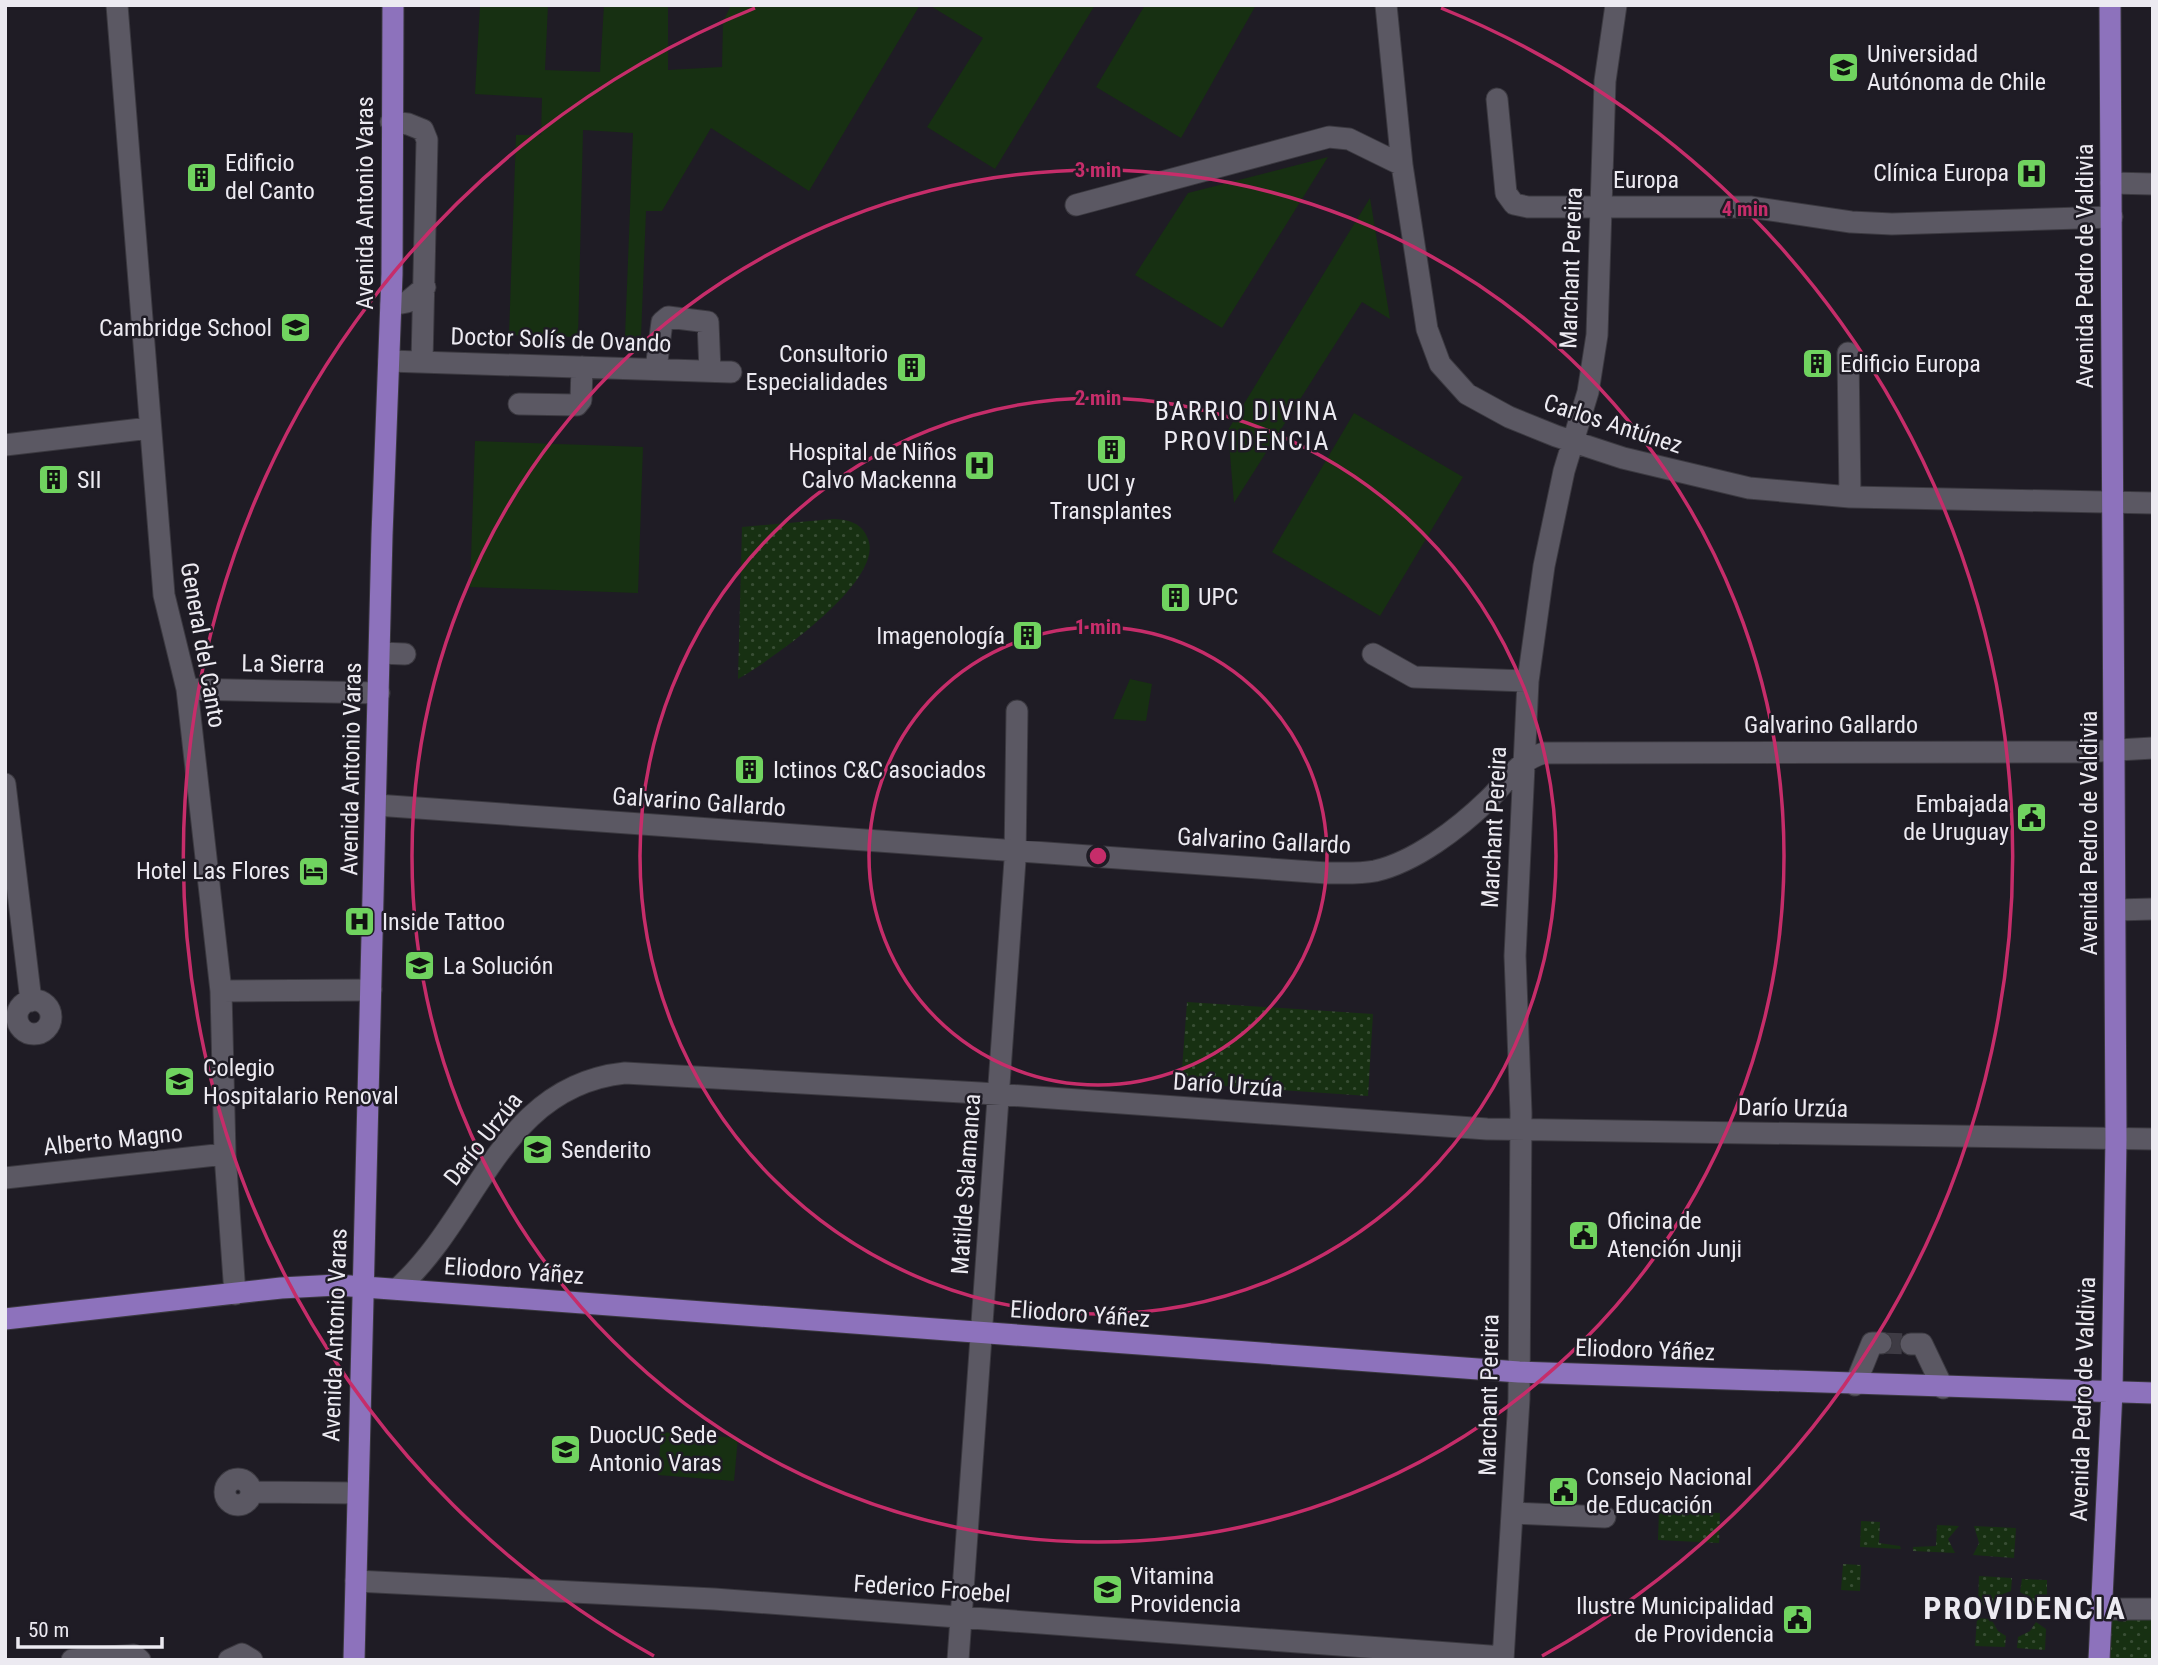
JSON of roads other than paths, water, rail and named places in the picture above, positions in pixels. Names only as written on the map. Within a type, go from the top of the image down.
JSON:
[{"type":"main road","name":"Avenida Antonio Varas","points":[[354,1660],[391,305],[393,5]]},
{"type":"main road","name":"Avenida Pedro de Valdivia","points":[[2099,1660],[2112,1391],[2116,1139],[2110,5]]},
{"type":"main road","name":"Eliodoro Yáñez","points":[[5,1319],[309,1287],[364,1286],[1518,1372],[2153,1393]]},
{"type":"street","name":"General del Canto","points":[[117,5],[163,595],[187,689],[221,991],[225,1154],[234,1294]]},
{"type":"street","name":"Carlos Antúnez","points":[[1386,5],[1402,165],[1427,329],[1440,364],[1467,394],[1486,406],[1623,458],[1749,488],[1850,497],[2153,503]]},
{"type":"street","name":"Marchant Pereira","points":[[1503,1658],[1518,1372],[1520,1130],[1515,956],[1528,681],[1545,566],[1573,441],[1588,392],[1597,335],[1605,81],[1616,5]]},
{"type":"street","name":"Europa","points":[[1497,99],[1506,193],[1514,204],[1750,207],[1851,222],[1892,224],[2112,217]]},
{"type":"street","points":[[391,122],[408,124],[423,130],[427,140],[422,362]]},
{"type":"street","points":[[1076,205],[1329,137],[1349,139],[1402,165]]},
{"type":"street","points":[[2111,183],[2153,184]]},
{"type":"street","points":[[391,305],[407,302],[425,287]]},
{"type":"street","points":[[656,369],[662,322],[668,317],[704,319],[708,322],[710,371]]},
{"type":"street","points":[[1848,353],[1850,497]]},
{"type":"street","name":"Doctor Solís de Ovando","points":[[389,361],[731,372]]},
{"type":"street","points":[[519,404],[577,405],[581,400],[582,367]]},
{"type":"street","points":[[5,445],[150,428]]},
{"type":"street","points":[[380,653],[405,654]]},
{"type":"street","points":[[1373,654],[1414,677],[1528,681]]},
{"type":"street","name":"La Sierra","points":[[187,689],[379,692]]},
{"type":"street","name":"Matilde Salamanca","points":[[958,1660],[1016,851],[1017,712]]},
{"type":"street","name":"Galvarino Gallardo","points":[[376,805],[1327,873],[1375,871],[1407,858],[1461,823],[1489,799],[1524,760],[1556,751],[2116,752],[2153,748]]},
{"type":"street","points":[[5,784],[31,1001]]},
{"type":"street","points":[[2116,910],[2153,909]]},
{"type":"street","points":[[221,991],[371,990]]},
{"type":"street","points":[[31,1001],[38,1001],[49,1008],[48,1027],[31,1034],[11,1021],[20,1007],[31,1001]]},
{"type":"street","name":"Darío Urzúa","points":[[397,1289],[421,1265],[521,1124],[550,1098],[579,1083],[610,1074],[640,1073],[999,1095],[1520,1130],[2153,1139]]},
{"type":"street","name":"Alberto Magno","points":[[5,1178],[225,1154]]},
{"type":"street","points":[[1855,1385],[1872,1342],[1881,1343]]},
{"type":"street","points":[[1911,1344],[1922,1344],[1943,1388]]},
{"type":"street","points":[[252,1492],[357,1493]]},
{"type":"street","points":[[1512,1513],[1605,1517]]},
{"type":"street","name":"Federico Froebel","points":[[356,1581],[714,1599],[1503,1658]]},
{"type":"street","points":[[2101,1609],[2153,1609]]},
{"type":"street","points":[[72,1660],[134,1654],[140,1660]]},
{"type":"street","points":[[229,1660],[242,1654],[252,1660]]},
{"type":"tunnel","points":[[1881,1343],[1911,1344]]},
{"type":"place","name":"Universidad Autónoma de Chile","points":[[1844,68]]},
{"type":"place","name":"Clínica Europa","points":[[2032,173]]},
{"type":"place","name":"Edificio del Canto","points":[[202,177]]},
{"type":"place","name":"Cambridge School","points":[[295,328]]},
{"type":"place","name":"Edificio Europa","points":[[1817,364]]},
{"type":"place","name":"Consultorio Especialidades","points":[[911,368]]},
{"type":"place","name":"UCI y Transplantes","points":[[1111,449]]},
{"type":"place","name":"Hospital de Niños Calvo Mackenna","points":[[980,466]]},
{"type":"place","name":"SII","points":[[54,480]]},
{"type":"place","name":"UPC","points":[[1175,597]]},
{"type":"place","name":"Imagenología","points":[[1028,636]]},
{"type":"place","name":"Ictinos C&C asociados","points":[[750,770]]},
{"type":"place","name":"Embajada de Uruguay","points":[[2032,818]]},
{"type":"place","name":"Hotel Las Flores","points":[[313,871]]},
{"type":"place","name":"Inside Tattoo","points":[[359,922]]},
{"type":"place","name":"La Solución","points":[[420,966]]},
{"type":"place","name":"Colegio Hospitalario Renoval","points":[[180,1082]]},
{"type":"place","name":"Senderito","points":[[538,1150]]},
{"type":"place","name":"Oficina de Atención Junji","points":[[1584,1235]]},
{"type":"place","name":"DuocUC Sede Antonio Varas","points":[[566,1449]]},
{"type":"place","name":"Consejo Nacional de Educación","points":[[1563,1491]]},
{"type":"place","name":"Vitamina Providencia","points":[[1107,1590]]},
{"type":"place","name":"Ilustre Municipalidad de Providencia","points":[[1797,1620]]},
{"type":"district","name":"BARRIO DIVINA PROVIDENCIA","points":[[1247,426]]},
{"type":"district","name":"PROVIDENCIA","points":[[2025,1608]]}]
